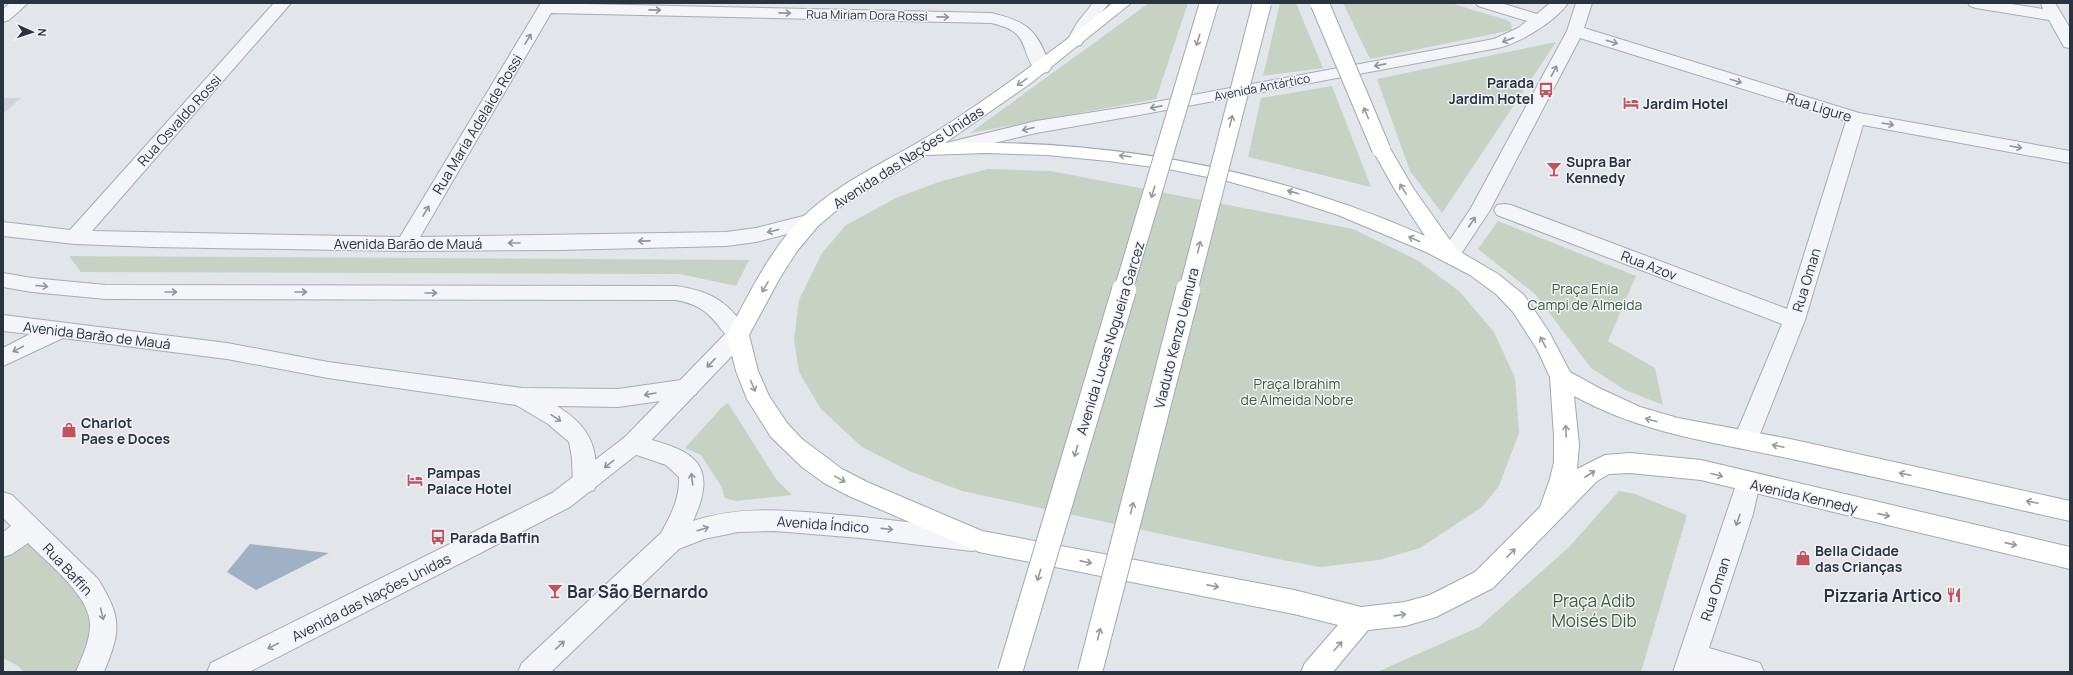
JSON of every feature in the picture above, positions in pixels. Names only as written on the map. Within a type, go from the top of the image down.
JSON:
[{"type":"main road","name":"Avenida das Nações Unidas","points":[[738,335],[775,269],[811,221],[851,190],[922,149],[1042,68],[1123,3]]},
{"type":"main road","name":"Avenida Lucas Nogueira Garcez","points":[[1010,672],[1209,3]]},
{"type":"main road","name":"Viaduto Kenzo Uemura","points":[[1090,672],[1262,3]]},
{"type":"main road","points":[[1320,4],[1381,149],[1393,173],[1415,208],[1450,254]]},
{"type":"main road","points":[[738,335],[747,371],[759,399],[779,430],[794,446],[832,476],[858,489],[979,541],[1294,602],[1361,619],[1405,614],[1436,606],[1484,580],[1552,510],[1565,470],[1566,430],[1561,377],[1539,334],[1517,301],[1487,276],[1450,254],[1346,210],[1243,178],[1140,158],[1078,150],[1015,147],[953,147],[922,149]]},
{"type":"main road","points":[[1561,377],[1585,392],[1642,417],[1678,427],[1746,439],[2070,511]]},
{"type":"main road","name":"Avenida Kennedy","points":[[1552,510],[1588,474],[1605,465],[1630,463],[1701,470],[1748,483],[2070,558]]},
{"type":"main road","points":[[1315,672],[1361,619]]},
{"type":"street","points":[[3,17],[20,3]]},
{"type":"street","name":"Rua Osvaldo Rossi","points":[[75,237],[283,3]]},
{"type":"street","name":"Avenida das Nações Unidas","points":[[1075,41],[1085,23],[1101,3]]},
{"type":"street","points":[[1484,3],[1541,20]]},
{"type":"street","name":"Avenida Antártico","points":[[953,147],[1036,127],[1147,109],[1498,43],[1524,32],[1541,20],[1560,3]]},
{"type":"street","points":[[1450,254],[1480,210],[1575,31],[1584,3]]},
{"type":"street","points":[[1976,3],[2051,10],[2070,43]]},
{"type":"street","name":"Rua Miriam Dora Rossi","points":[[548,5],[991,18],[1016,25],[1025,31],[1032,41],[1042,68]]},
{"type":"street","name":"Rua Maria Adelaide Rossi","points":[[406,244],[548,5]]},
{"type":"street","name":"Rua Ligure","points":[[1575,31],[1856,118],[2070,157]]},
{"type":"street","name":"Rua Oman","points":[[1746,439],[1794,320],[1856,118]]},
{"type":"street","name":"Rua Azov","points":[[1504,210],[1794,320]]},
{"type":"street","name":"Avenida Barão de Mauá","points":[[3,229],[75,237],[153,240],[406,244],[726,239],[756,235],[811,221]]},
{"type":"street","points":[[3,280],[32,285],[106,292],[676,293],[705,299],[716,307],[738,335]]},
{"type":"street","name":"Avenida Barão de Mauá","points":[[3,323],[226,351],[328,370],[522,397],[618,398],[688,388]]},
{"type":"street","points":[[3,358],[20,348],[60,331]]},
{"type":"street","name":"Avenida das Nações Unidas","points":[[221,672],[554,504],[585,483],[633,444],[738,335]]},
{"type":"street","name":"Avenida Barão de Mauá","points":[[522,397],[571,428],[580,441],[584,458],[585,483]]},
{"type":"street","name":"Avenida Índico","points":[[532,672],[670,541],[685,514],[691,496],[692,474],[688,466],[669,454],[633,444]]},
{"type":"street","name":"Rua Oman","points":[[1690,664],[1740,514],[1748,483]]},
{"type":"street","name":"Rua Baffin","points":[[3,502],[88,587],[99,604],[104,624],[101,645],[90,672]]},
{"type":"street","name":"Avenida Índico","points":[[670,541],[720,524],[775,520],[860,526],[979,541]]},
{"type":"street","points":[[3,546],[29,528]]},
{"type":"street","points":[[1690,664],[1750,672]]},
{"type":"shaded area","points":[[3,98],[21,98],[3,114]]},
{"type":"green space","points":[[1149,3],[1188,3],[1156,99],[970,133]]},
{"type":"green space","points":[[1280,3],[1296,3],[1323,68],[1263,76]]},
{"type":"green space","points":[[1343,3],[1450,3],[1507,20],[1511,23],[1512,30],[1370,59]]},
{"type":"green space","points":[[1556,42],[1442,213],[1410,171],[1377,79]]},
{"type":"green space","points":[[1332,86],[1371,187],[1248,157],[1261,98]]},
{"type":"green space","name":"Praça Ibrahim de Almeida Nobre","points":[[988,169],[1051,171],[1353,229],[1417,260],[1459,291],[1494,332],[1515,378],[1519,433],[1499,486],[1482,507],[1420,548],[1379,560],[1320,567],[962,491],[909,471],[862,447],[821,409],[799,372],[794,339],[799,300],[822,253],[846,225],[896,198],[939,182]]},
{"type":"green space","name":"Praça Enia Campi de Almeida","points":[[1498,221],[1636,276],[1608,341],[1655,368],[1663,405],[1625,390],[1591,368],[1535,294],[1478,249]]},
{"type":"green space","points":[[69,256],[749,260],[736,286],[680,274],[81,272]]},
{"type":"green space","points":[[728,403],[776,479],[792,495],[736,501],[725,498],[721,486],[701,455],[685,448],[722,407]]},
{"type":"green space","name":"Praça Adib Moisés Dib","points":[[1619,491],[1635,494],[1687,515],[1641,672],[1377,672],[1479,627],[1568,548]]},
{"type":"green space","points":[[28,536],[76,587],[93,625],[79,672],[24,672],[18,666],[3,658],[3,556]]},
{"type":"water","points":[[250,544],[329,553],[256,590],[227,572]]},
{"type":"place","name":"Parada Jardim Hotel","points":[[1546,90]]},
{"type":"place","name":"Jardim Hotel","points":[[1631,103]]},
{"type":"place","name":"Supra Bar Kennedy","points":[[1554,169]]},
{"type":"place","name":"Charlot Paes e Doces","points":[[69,430]]},
{"type":"place","name":"Pampas Palace Hotel","points":[[415,480]]},
{"type":"place","name":"Parada Baffin","points":[[438,537]]},
{"type":"place","name":"Bella Cidade das Crianças","points":[[1803,558]]},
{"type":"place","name":"Bar São Bernardo","points":[[555,591]]},
{"type":"place","name":"Pizzaria Artico","points":[[1954,595]]}]
